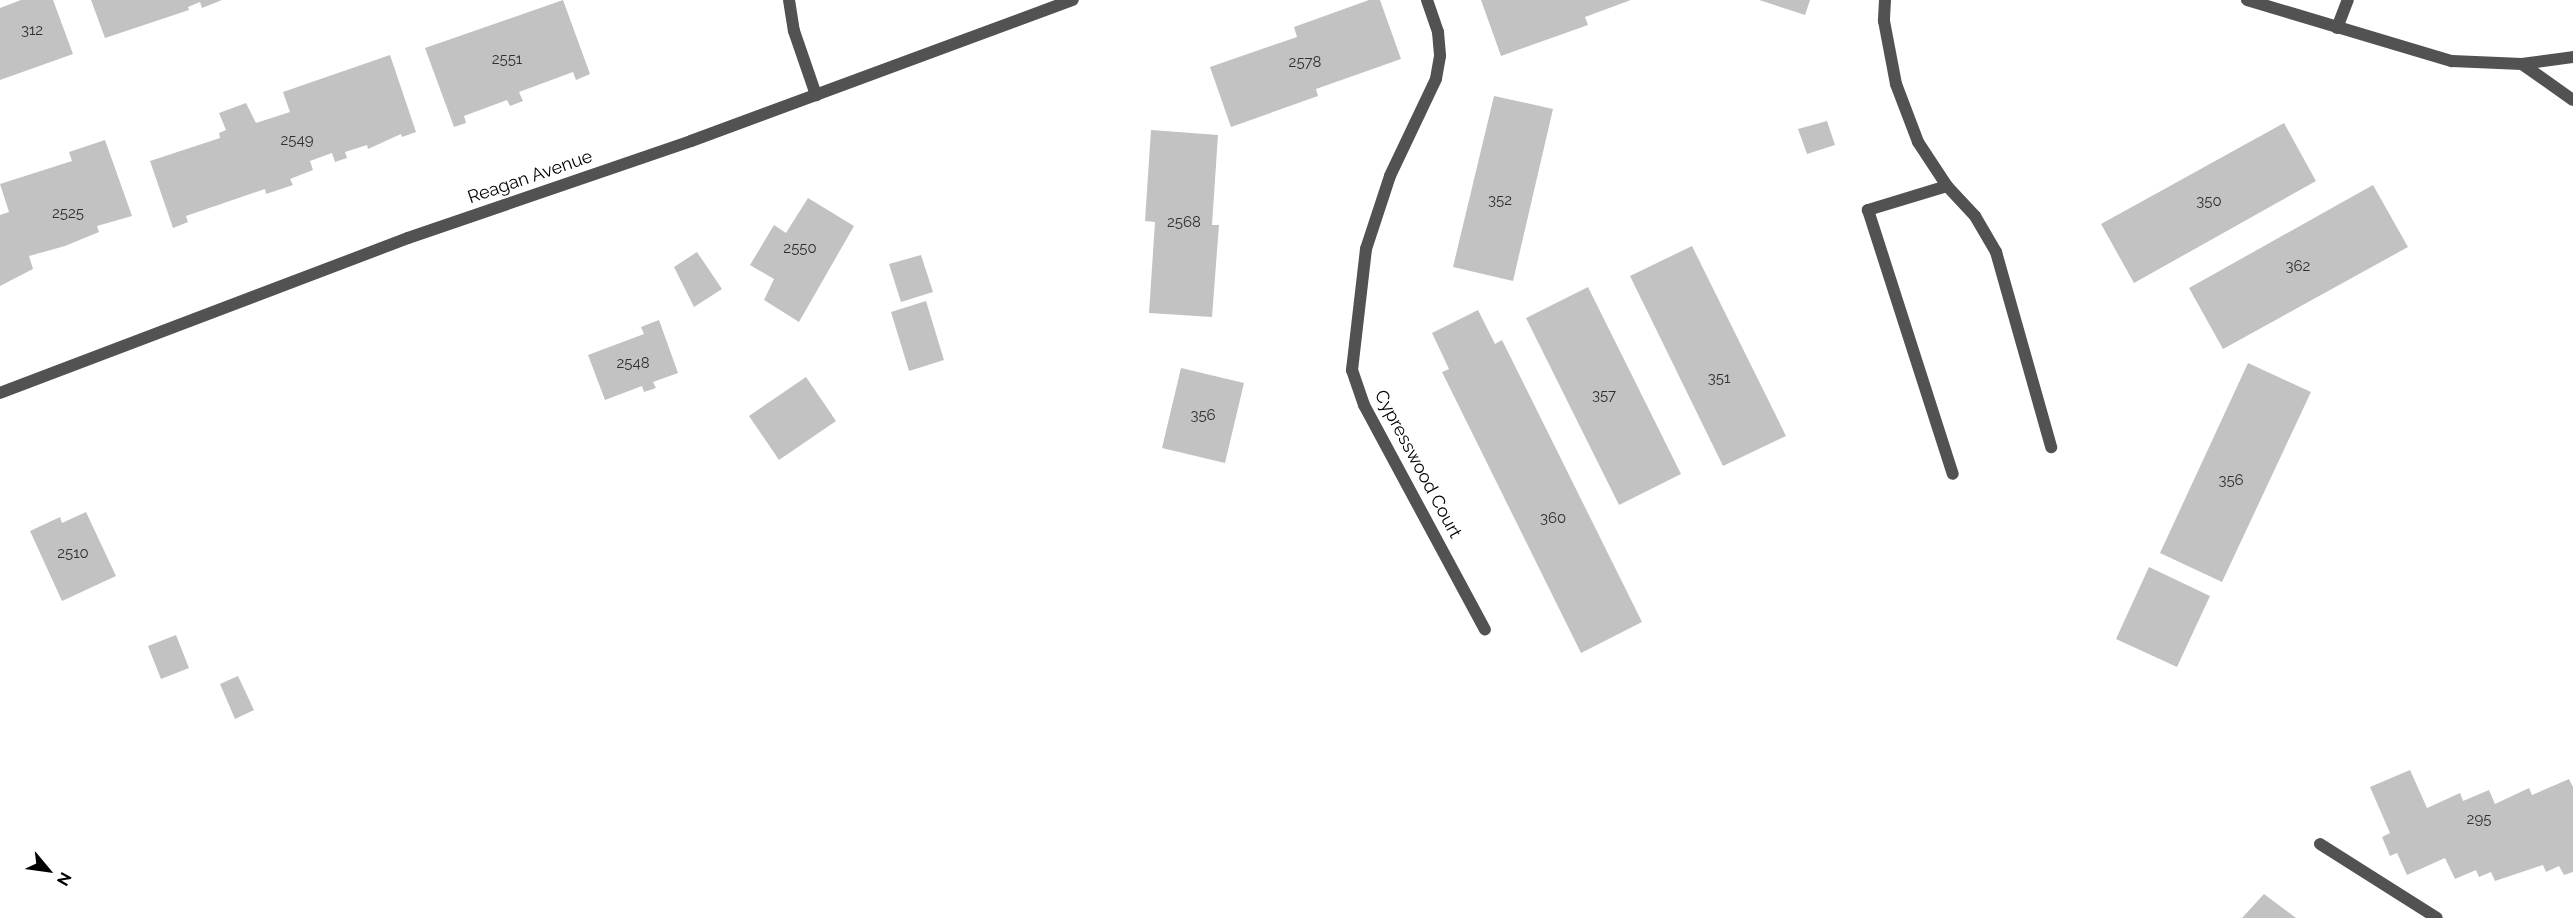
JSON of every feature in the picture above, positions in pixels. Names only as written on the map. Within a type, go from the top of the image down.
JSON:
[{"type":"street","points":[[789,0],[794,32],[816,95]]},
{"type":"street","name":"Reagan Avenue","points":[[0,393],[408,238],[816,95],[1073,0]]},
{"type":"street","name":"Cypresswood Court","points":[[1427,0],[1438,32],[1440,56],[1436,79],[1390,176],[1365,249],[1352,369],[1364,405],[1485,630]]},
{"type":"street","points":[[1886,0],[1884,21],[1896,84],[1918,142],[1947,186],[1976,216],[1996,252],[2051,447]]},
{"type":"street","points":[[2247,0],[2452,61],[2522,64],[2573,57]]},
{"type":"street","points":[[2337,28],[2348,0]]},
{"type":"street","points":[[2522,64],[2573,100]]},
{"type":"street","points":[[1947,186],[1868,210],[1953,474]]},
{"type":"street","points":[[2320,844],[2437,918]]},
{"type":"building","points":[[21,0],[53,0],[73,54],[0,80],[0,8]]},
{"type":"building","points":[[91,0],[222,0],[202,8],[200,2],[188,7],[189,10],[105,38]]},
{"type":"building","points":[[563,0],[590,74],[576,80],[573,72],[519,92],[523,101],[510,106],[507,100],[464,116],[466,123],[454,127],[425,48]]},
{"type":"building","points":[[1369,0],[1380,0],[1401,59],[1316,89],[1318,96],[1231,127],[1210,67],[1297,37],[1294,27]]},
{"type":"building","points":[[1481,0],[1631,0],[1585,17],[1588,25],[1501,56]]},
{"type":"building","points":[[1759,0],[1810,0],[1805,15]]},
{"type":"building","points":[[390,55],[416,132],[402,137],[401,134],[368,149],[367,145],[345,152],[347,158],[335,162],[332,153],[310,161],[313,170],[290,179],[293,185],[266,194],[265,189],[186,216],[188,222],[173,228],[150,161],[220,138],[219,133],[226,130],[219,113],[246,103],[256,123],[290,112],[283,92]]},
{"type":"building","points":[[1494,96],[1553,109],[1513,281],[1453,267]]},
{"type":"building","points":[[1827,121],[1835,145],[1807,154],[1798,129]]},
{"type":"building","points":[[2284,123],[2316,181],[2134,283],[2101,224]]},
{"type":"building","points":[[1151,130],[1218,135],[1212,225],[1219,225],[1212,317],[1149,313],[1155,222],[1145,221]]},
{"type":"building","points":[[105,140],[132,216],[97,226],[99,232],[65,246],[29,256],[33,269],[0,286],[0,215],[9,212],[0,184],[72,161],[69,152]]},
{"type":"building","points":[[2373,185],[2408,247],[2223,349],[2189,288]]},
{"type":"building","points":[[808,198],[854,226],[799,322],[764,300],[774,279],[750,265],[774,225],[786,233]]},
{"type":"building","points":[[1692,246],[1786,436],[1723,466],[1630,276]]},
{"type":"building","points":[[697,252],[722,289],[694,307],[674,267]]},
{"type":"building","points":[[921,255],[933,292],[901,302],[889,264]]},
{"type":"building","points":[[1588,287],[1681,474],[1619,505],[1526,318]]},
{"type":"building","points":[[926,301],[944,360],[909,371],[891,312]]},
{"type":"building","points":[[1478,310],[1495,344],[1502,340],[1642,622],[1581,653],[1442,372],[1449,369],[1432,333]]},
{"type":"building","points":[[659,320],[678,373],[653,382],[656,388],[644,392],[642,386],[605,400],[588,355],[644,334],[641,327]]},
{"type":"building","points":[[2248,363],[2311,392],[2222,582],[2160,553]]},
{"type":"building","points":[[1181,368],[1244,383],[1225,463],[1162,448]]},
{"type":"building","points":[[806,377],[836,421],[779,460],[749,416]]},
{"type":"building","points":[[86,512],[116,576],[62,601],[30,531],[60,517],[62,523]]},
{"type":"building","points":[[2149,567],[2210,596],[2177,667],[2116,639]]},
{"type":"building","points":[[176,635],[189,668],[161,679],[148,646]]},
{"type":"building","points":[[238,676],[254,710],[235,719],[220,684]]},
{"type":"building","points":[[2410,770],[2427,808],[2460,793],[2463,801],[2489,790],[2495,804],[2529,788],[2532,795],[2569,779],[2573,787],[2573,872],[2564,875],[2559,866],[2546,872],[2543,865],[2495,881],[2491,872],[2479,877],[2476,870],[2455,879],[2445,858],[2407,875],[2397,853],[2390,856],[2382,837],[2390,833],[2370,787]]},
{"type":"building","points":[[2264,894],[2296,918],[2242,918]]}]
